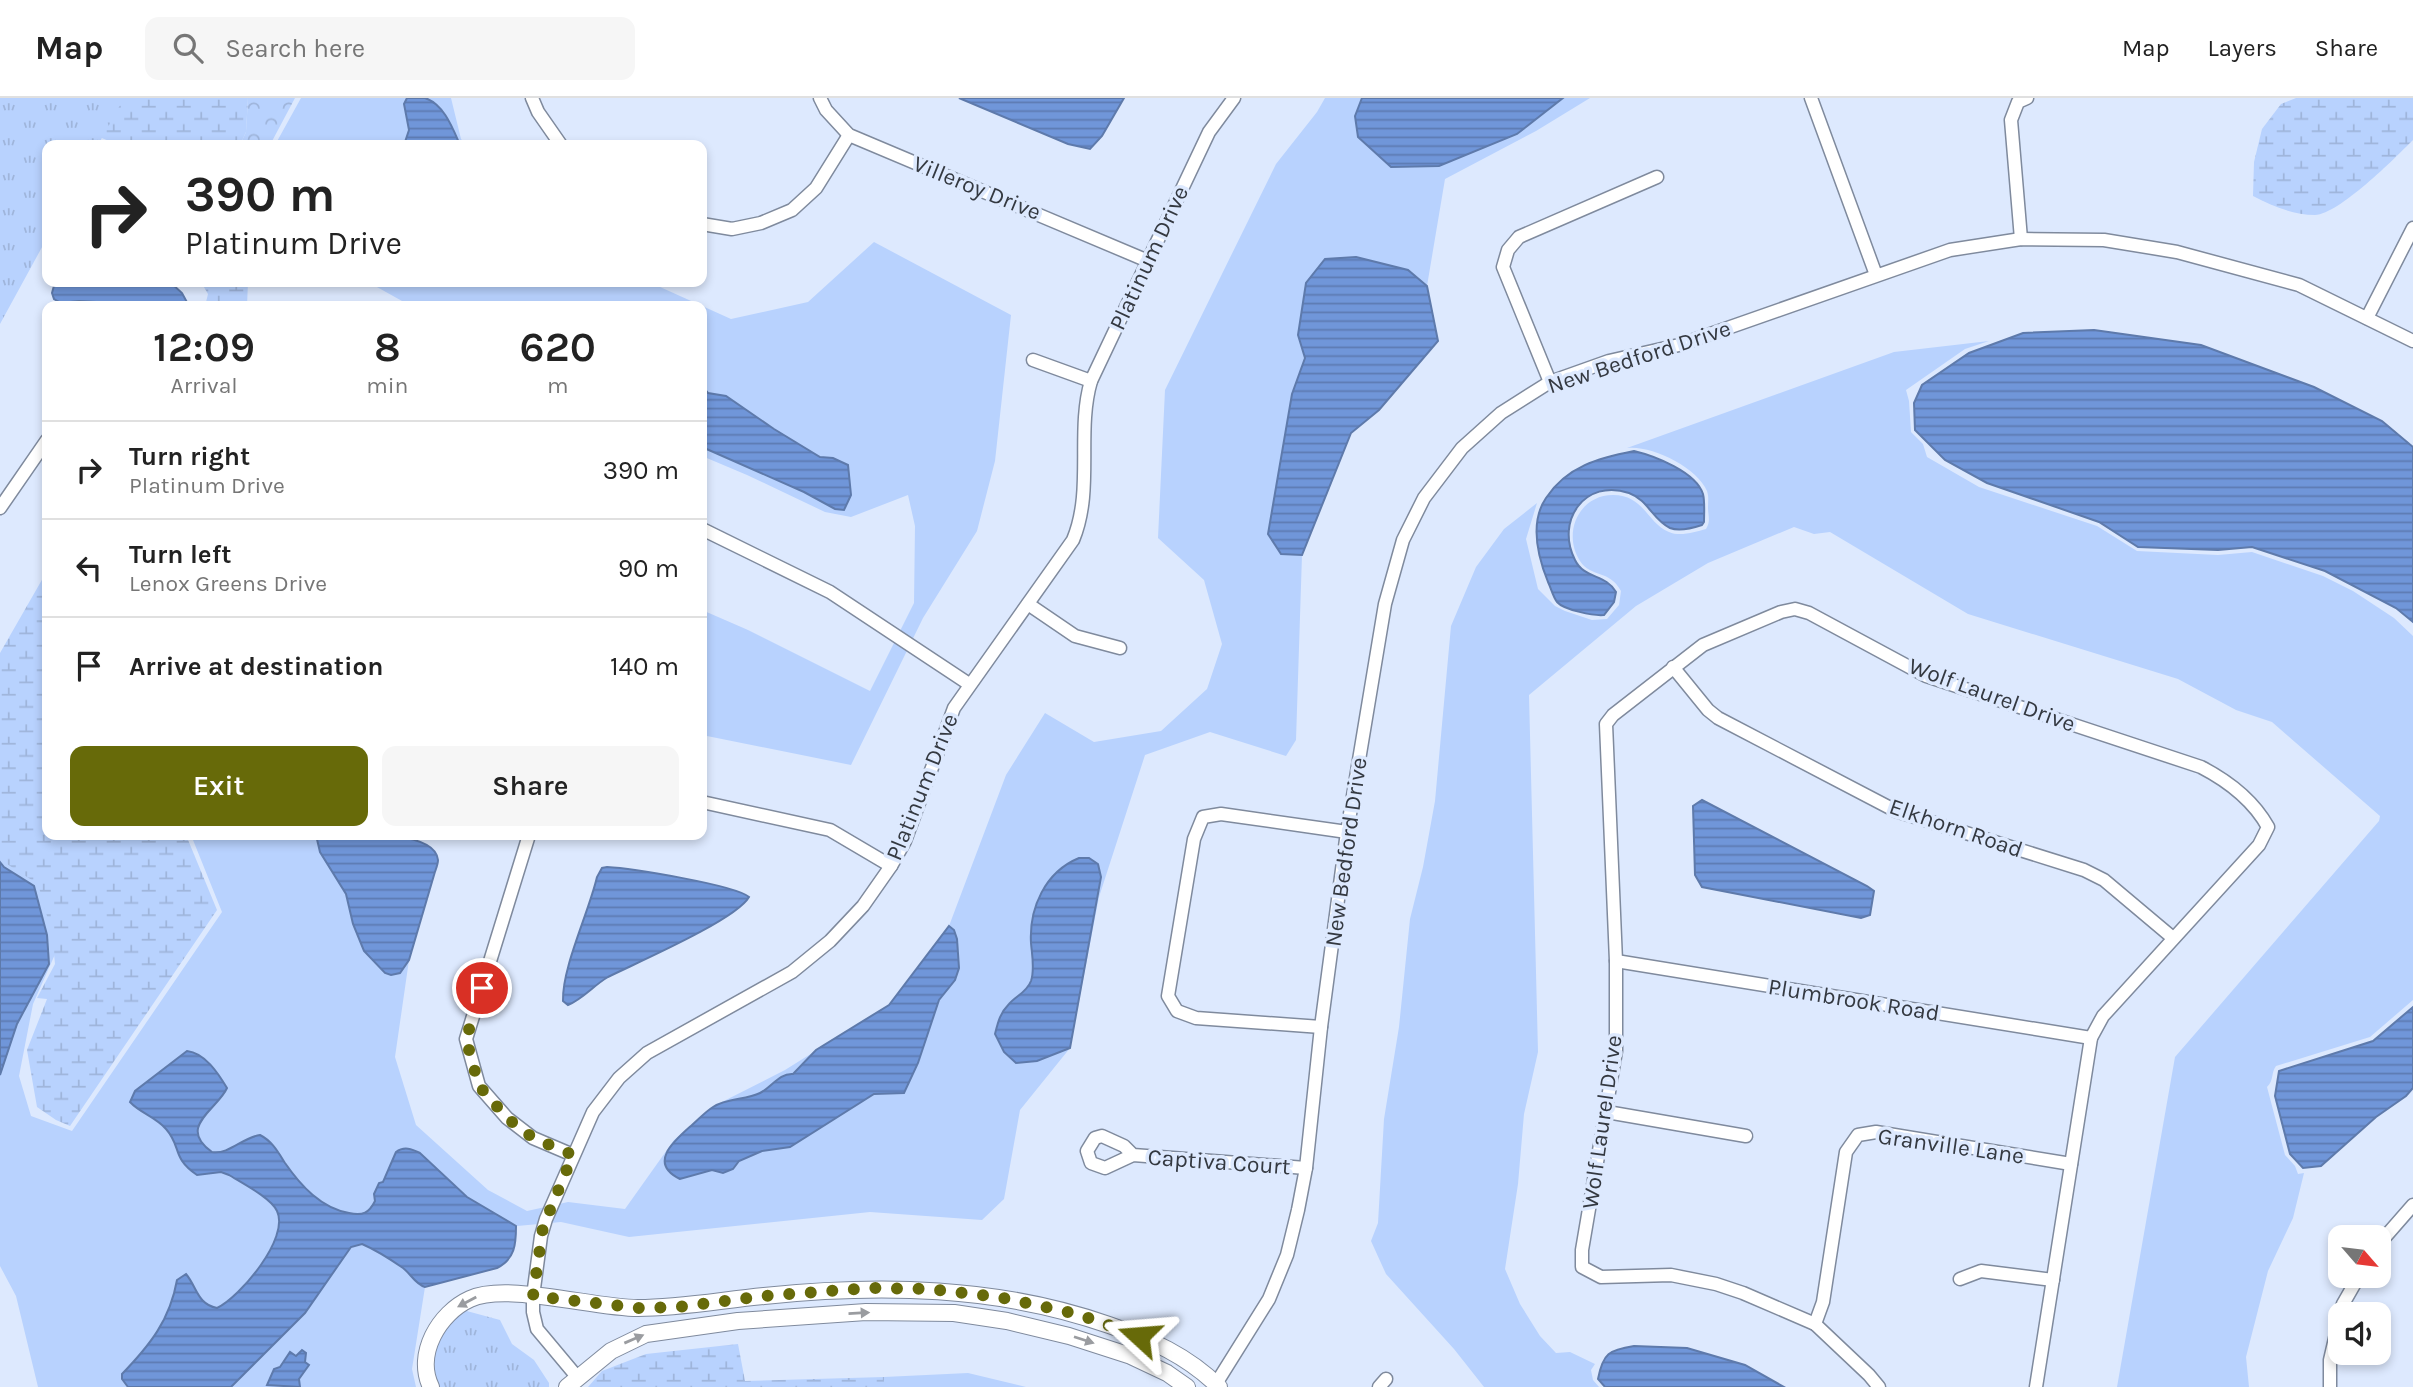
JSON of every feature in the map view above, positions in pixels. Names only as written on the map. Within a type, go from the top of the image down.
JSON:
[{"type":"street","points":[[532,98],[538,112],[558,140]]},
{"type":"street","name":"Villeroy Drive","points":[[820,98],[826,110],[849,135],[1147,261]]},
{"type":"street","name":"Platinum Drive","points":[[573,1382],[537,1329],[533,1296],[543,1227],[573,1155],[600,1102],[627,1070],[659,1045],[772,985],[811,957],[856,915],[891,866],[913,821],[950,716],[969,684],[1069,546],[1078,526],[1082,502],[1085,410],[1091,381],[1209,132],[1234,98]]},
{"type":"street","points":[[1811,98],[1876,275]]},
{"type":"street","points":[[2021,239],[2011,120],[2018,102],[2027,98]]},
{"type":"street","points":[[707,225],[732,229],[761,223],[792,210],[816,188],[849,135]]},
{"type":"street","points":[[1550,382],[1503,267],[1508,250],[1518,237],[1657,177]]},
{"type":"street","points":[[2367,318],[2413,228]]},
{"type":"street","name":"New Bedford Drive","points":[[1216,1386],[1269,1299],[1287,1255],[1306,1168],[1321,1027],[1347,832],[1385,604],[1403,540],[1424,498],[1462,448],[1501,413],[1550,382],[1609,362],[1679,345],[1950,250],[2021,239],[2104,240],[2177,252],[2299,285],[2413,341]]},
{"type":"street","points":[[1033,360],[1091,381]]},
{"type":"street","points":[[0,508],[42,447]]},
{"type":"street","points":[[707,531],[830,592],[969,684]]},
{"type":"street","points":[[1028,604],[1075,636],[1120,648]]},
{"type":"street","name":"Wolf Laurel Drive","points":[[1878,1387],[1869,1375],[1815,1324],[1743,1293],[1716,1284],[1671,1275],[1601,1277],[1582,1268],[1582,1250],[1616,1051],[1616,961],[1606,724],[1613,715],[1703,645],[1781,612],[1795,609],[1809,613],[1926,676],[2201,767],[2225,779],[2260,814],[2268,827],[2259,845],[2103,1016],[2091,1038],[2036,1387]]},
{"type":"street","name":"Elkhorn Road","points":[[1673,667],[1708,710],[1718,718],[1895,811],[2084,870],[2104,880],[2173,938]]},
{"type":"street","points":[[707,803],[830,830],[891,866]]},
{"type":"street","points":[[1321,1027],[1196,1018],[1177,1011],[1168,996],[1194,839],[1203,817],[1221,814],[1347,832]]},
{"type":"street","points":[[527,840],[466,1039],[479,1086],[507,1118],[533,1138],[573,1155]]},
{"type":"street","name":"Plumbrook Road","points":[[1616,961],[2091,1038]]},
{"type":"street","points":[[1607,1112],[1746,1136]]},
{"type":"street","name":"Granville Lane","points":[[1815,1324],[1823,1302],[1846,1152],[1858,1135],[1876,1132],[2071,1164]]},
{"type":"street","name":"Captiva Court","points":[[1133,1155],[1306,1168]]},
{"type":"street","points":[[2391,1230],[2413,1205]]},
{"type":"street","points":[[1960,1279],[1981,1271],[2053,1280]]},
{"type":"street","points":[[430,1385],[427,1363],[429,1346],[436,1330],[453,1310],[470,1299],[485,1294],[505,1293],[639,1308],[678,1307],[736,1299],[869,1288],[930,1289],[999,1297],[1077,1314],[1139,1336],[1182,1357],[1216,1386]]},
{"type":"street","points":[[736,1299],[738,1321]]},
{"type":"street","points":[[573,1382],[611,1351],[646,1334],[738,1321],[866,1312],[954,1313],[1007,1321],[1069,1336],[1131,1356],[1167,1373],[1187,1387]]},
{"type":"street","points":[[2330,1365],[2330,1387]]},
{"type":"green space","points":[[0,98],[124,98],[101,140],[42,140],[42,247],[0,324]]},
{"type":"green space","points":[[15,98],[248,98],[246,132],[242,140],[107,140]]},
{"type":"green space","points":[[248,98],[295,98],[273,140],[242,140],[246,132]]},
{"type":"green space","points":[[301,98],[451,98],[462,140],[278,140]]},
{"type":"green space","points":[[1325,98],[1590,98],[1536,131],[1445,179],[1427,286],[1438,341],[1379,410],[1351,433],[1302,555],[1296,740],[1286,756],[1210,732],[1145,755],[1099,897],[1070,1048],[1020,1110],[1004,1199],[982,1220],[870,1212],[629,1237],[561,1222],[517,1226],[515,1248],[506,1263],[425,1287],[412,1369],[416,1387],[38,1387],[16,1296],[0,1266],[0,833],[40,879],[60,943],[33,1004],[19,1076],[31,1116],[72,1131],[222,912],[193,840],[412,840],[427,845],[438,858],[409,960],[395,1057],[416,1125],[488,1190],[527,1211],[568,1202],[625,1209],[674,1140],[714,1106],[785,1070],[889,1005],[949,926],[1006,775],[1045,713],[1094,742],[1161,731],[1207,689],[1222,644],[1204,580],[1158,538],[1165,390],[1276,164]]},
{"type":"green space","points":[[2296,98],[2413,98],[2413,140],[2352,196],[2325,212],[2307,215],[2283,209],[2253,196],[2254,162],[2262,129],[2281,104]]},
{"type":"green space","points":[[874,242],[1011,315],[995,461],[977,531],[923,618],[851,765],[707,736],[707,612],[870,691],[914,603],[915,526],[908,495],[851,517],[825,512],[707,458],[707,308],[731,319],[808,302]]},
{"type":"green space","points":[[204,287],[248,287],[247,301],[206,301],[208,294]]},
{"type":"green space","points":[[377,287],[660,287],[691,301],[402,301]]},
{"type":"green space","points":[[1989,341],[1965,349],[1906,390],[1911,432],[1923,444],[1927,457],[1979,487],[2097,526],[2137,551],[2218,555],[2252,552],[2323,576],[2353,591],[2394,618],[2413,636],[2413,1000],[2370,1037],[2274,1068],[2267,1087],[2285,1155],[2298,1174],[2304,1173],[2293,1218],[2268,1271],[2246,1357],[2249,1387],[2117,1387],[2175,1057],[2379,821],[2380,816],[2272,722],[2236,710],[2178,679],[1968,614],[1830,532],[1814,534],[1794,527],[1708,563],[1636,606],[1529,695],[1538,1052],[1524,1114],[1518,1184],[1505,1269],[1520,1304],[1540,1336],[1556,1353],[1570,1352],[1595,1364],[1591,1370],[1593,1380],[1599,1387],[1484,1387],[1454,1349],[1386,1274],[1371,1241],[1378,1223],[1384,1119],[1399,1027],[1410,919],[1435,801],[1451,626],[1476,567],[1504,529],[1537,503],[1526,539],[1538,589],[1555,606],[1565,611],[1592,620],[1607,619],[1619,605],[1621,591],[1611,579],[1589,570],[1580,561],[1573,539],[1577,518],[1583,508],[1601,497],[1623,496],[1639,504],[1662,528],[1678,534],[1706,529],[1709,521],[1707,491],[1694,474],[1660,454],[1627,448],[1894,352]]},
{"type":"green space","points":[[42,580],[42,840],[188,840],[217,910],[70,1126],[37,1107],[27,1050],[47,999],[37,998],[55,964],[52,934],[38,884],[7,864],[0,853],[0,653]]},
{"type":"green space","points":[[463,1310],[500,1320],[512,1344],[534,1360],[549,1387],[438,1387],[435,1354],[438,1344],[447,1327]]},
{"type":"green space","points":[[738,1344],[745,1381],[884,1377],[884,1387],[588,1387],[602,1371],[646,1354]]},
{"type":"green space","points":[[968,1373],[1026,1387],[884,1387],[884,1377]]},
{"type":"shaded area","points":[[407,98],[425,98],[432,101],[447,118],[458,140],[406,140],[409,130],[404,104]]},
{"type":"shaded area","points":[[959,98],[1124,98],[1102,136],[1090,149],[1068,144]]},
{"type":"shaded area","points":[[1362,98],[1563,98],[1517,134],[1439,166],[1391,167],[1358,137],[1355,116]]},
{"type":"shaded area","points":[[1356,257],[1408,270],[1427,286],[1438,341],[1379,410],[1351,433],[1302,555],[1281,554],[1268,534],[1292,394],[1305,358],[1298,335],[1306,283],[1325,259]]},
{"type":"shaded area","points":[[54,287],[175,287],[186,301],[58,301],[52,293]]},
{"type":"shaded area","points":[[2094,330],[2201,345],[2314,387],[2382,421],[2413,447],[2413,622],[2396,608],[2325,571],[2252,547],[2218,550],[2138,547],[2099,522],[1987,483],[1945,460],[1915,430],[1914,403],[1922,385],[1969,353],[2023,333]]},
{"type":"shaded area","points":[[707,392],[726,396],[820,457],[833,458],[848,465],[851,495],[844,510],[835,509],[804,492],[707,449]]},
{"type":"shaded area","points":[[1634,451],[1684,472],[1699,486],[1703,494],[1704,522],[1691,528],[1674,529],[1659,520],[1641,500],[1629,493],[1613,490],[1587,497],[1572,518],[1570,545],[1579,566],[1607,582],[1616,592],[1614,602],[1604,615],[1566,608],[1556,600],[1541,562],[1537,529],[1541,508],[1554,487],[1574,471],[1608,457]]},
{"type":"shaded area","points":[[1702,800],[1867,886],[1874,891],[1870,915],[1861,918],[1702,887],[1695,875],[1693,806]]},
{"type":"shaded area","points":[[317,840],[412,840],[433,849],[438,860],[437,866],[409,960],[400,973],[385,973],[364,951],[353,924],[346,894],[320,852]]},
{"type":"shaded area","points":[[1079,858],[1089,858],[1098,864],[1101,877],[1070,1048],[1037,1061],[1016,1063],[1004,1052],[995,1034],[998,1022],[1006,1007],[1031,981],[1031,930],[1036,904],[1057,872]]},
{"type":"shaded area","points":[[0,862],[34,886],[47,935],[49,964],[17,1024],[0,1075]]},
{"type":"shaded area","points":[[602,868],[704,882],[749,897],[706,929],[608,977],[568,1005],[563,1001],[571,956],[597,877]]},
{"type":"shaded area","points":[[949,926],[954,930],[957,939],[959,968],[955,980],[939,1000],[918,1063],[904,1093],[874,1094],[790,1147],[762,1151],[739,1161],[733,1169],[723,1173],[712,1170],[680,1179],[670,1173],[665,1159],[667,1152],[705,1113],[718,1104],[760,1093],[780,1078],[793,1074],[816,1050],[889,1005]]},
{"type":"shaded area","points":[[2413,1007],[2413,1088],[2321,1166],[2303,1168],[2290,1154],[2275,1096],[2279,1071],[2373,1041]]},
{"type":"shaded area","points":[[187,1051],[205,1060],[227,1088],[199,1126],[198,1134],[202,1143],[212,1152],[224,1151],[260,1135],[271,1144],[312,1195],[329,1206],[358,1214],[365,1213],[373,1205],[374,1194],[379,1183],[383,1182],[396,1152],[414,1150],[467,1197],[516,1226],[515,1245],[511,1256],[497,1268],[425,1287],[418,1284],[403,1268],[372,1249],[362,1244],[351,1247],[305,1313],[231,1387],[128,1387],[122,1374],[141,1353],[164,1320],[177,1280],[186,1274],[201,1299],[217,1308],[250,1280],[270,1251],[279,1222],[274,1206],[241,1182],[221,1172],[197,1175],[189,1169],[183,1163],[166,1129],[130,1102],[135,1091]]},
{"type":"shaded area","points":[[1634,1346],[1687,1348],[1745,1365],[1784,1387],[1605,1387],[1598,1379],[1605,1358],[1613,1351]]},
{"type":"shaded area","points":[[302,1350],[306,1353],[305,1362],[309,1365],[299,1379],[300,1387],[267,1385],[274,1369],[280,1367],[290,1352],[296,1356]]},
{"type":"route","points":[[482,988],[466,1039],[479,1086],[507,1118],[533,1138],[573,1155],[543,1227],[533,1296],[609,1307],[639,1308],[678,1307],[764,1296],[869,1288],[930,1289],[999,1297],[1077,1314],[1139,1336]]}]
